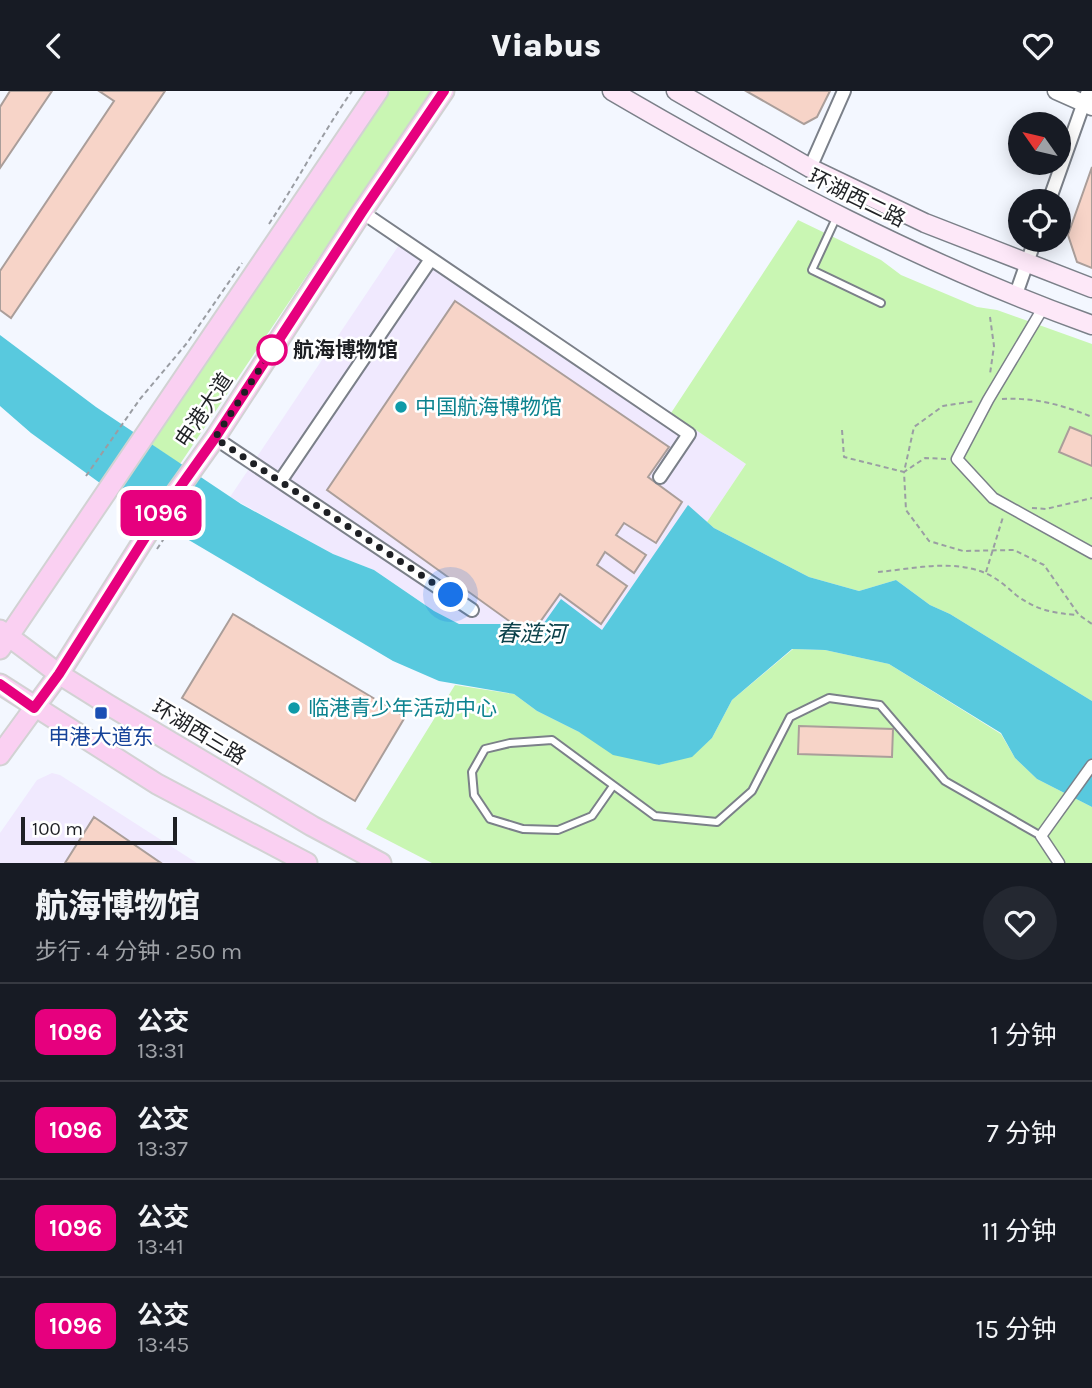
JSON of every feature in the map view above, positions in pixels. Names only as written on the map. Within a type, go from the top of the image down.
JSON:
[{"type":"main road","name":"申港大道","points":[[3,638],[155,421],[378,91]]},
{"type":"main road","name":"申港大道","points":[[0,755],[59,674],[153,525],[215,438],[444,91]]},
{"type":"main road","name":"环湖西二路","points":[[612,91],[837,216],[1015,297],[1092,325]]},
{"type":"main road","name":"环湖西二路","points":[[676,91],[810,168],[925,223],[1092,288]]},
{"type":"main road","name":"环湖西三路","points":[[3,638],[301,820],[381,863]]},
{"type":"main road","points":[[0,684],[157,784],[307,863]]},
{"type":"street","points":[[810,168],[844,91]]},
{"type":"street","points":[[1054,189],[1088,101],[1056,91]]},
{"type":"street","points":[[362,212],[689,434],[660,477]]},
{"type":"street","points":[[1015,297],[1031,252]]},
{"type":"street","points":[[281,480],[431,259]]},
{"type":"street","points":[[1043,308],[988,400],[957,459],[993,498],[1092,553]]},
{"type":"street","points":[[215,438],[472,610]]},
{"type":"street","points":[[1059,863],[1041,836],[1092,765]]},
{"type":"lane","points":[[837,216],[812,270],[881,303]]},
{"type":"lane","points":[[613,786],[592,816],[558,830],[523,829],[491,819],[474,796],[472,772],[485,749],[510,743],[552,740],[655,816],[718,823],[752,791],[790,717],[829,698],[880,705],[945,781],[1041,836]]},
{"type":"path","points":[[264,232],[352,91]]},
{"type":"path","points":[[86,477],[124,421],[187,343],[248,254]]},
{"type":"path","points":[[990,317],[994,346],[990,373]]},
{"type":"path","points":[[842,430],[844,457],[904,472],[925,458],[957,459]]},
{"type":"path","points":[[904,472],[906,510],[929,541],[963,551],[1014,549],[1044,565],[1079,615],[1092,624]]},
{"type":"path","points":[[1032,508],[1046,509],[1092,498]]},
{"type":"path","points":[[986,573],[1006,506]]},
{"type":"path","points":[[154,554],[177,519]]},
{"type":"path","points":[[878,572],[939,565],[962,567],[986,573],[1039,609],[1079,615]]},
{"type":"shaded area","points":[[407,233],[746,464],[707,522],[688,506],[602,630],[531,642],[506,624],[459,624],[434,611],[374,570],[333,554],[230,497]]},
{"type":"shaded area","points":[[52,773],[60,775],[197,863],[0,863],[0,833],[37,780]]},
{"type":"green space","points":[[390,91],[431,91],[180,464],[151,444]]},
{"type":"green space","points":[[798,220],[881,260],[901,275],[977,307],[997,310],[1092,344],[1092,701],[950,614],[930,605],[896,580],[859,591],[809,577],[707,522],[746,464],[671,413]]},
{"type":"green space","points":[[793,649],[825,650],[889,664],[1001,734],[1015,758],[1037,779],[1092,807],[1092,863],[432,863],[366,829],[455,685],[514,694],[537,711],[579,732],[659,765],[692,756],[712,738],[732,700]]},
{"type":"water","points":[[0,335],[96,407],[241,504],[333,554],[374,570],[434,611],[459,624],[506,624],[531,641],[561,599],[602,630],[688,505],[714,528],[809,577],[859,591],[896,580],[930,605],[950,614],[1092,701],[1092,807],[1037,779],[1015,758],[1001,733],[889,664],[825,650],[792,649],[732,700],[712,738],[692,757],[659,765],[613,755],[579,732],[537,711],[514,694],[439,681],[393,661],[133,507],[31,433],[0,406]]},
{"type":"building","points":[[10,91],[52,91],[0,168],[0,107]]},
{"type":"building","points":[[99,91],[165,91],[11,318],[0,310],[0,271],[114,101]]},
{"type":"building","points":[[746,91],[830,91],[817,117],[804,124]]},
{"type":"building","points":[[1092,167],[1092,268],[1077,262],[1071,244],[1071,226]]},
{"type":"building","name":"中国航海博物馆","points":[[455,301],[669,447],[648,477],[682,502],[656,543],[624,523],[616,535],[646,555],[634,573],[605,552],[597,565],[627,586],[601,624],[560,594],[530,636],[327,490]]},
{"type":"building","points":[[1070,427],[1092,436],[1092,466],[1059,452]]},
{"type":"building","name":"临港青少年活动中心","points":[[233,614],[405,717],[355,801],[182,698]]},
{"type":"building","points":[[799,726],[893,729],[892,757],[798,754]]},
{"type":"building","points":[[94,817],[161,863],[65,863]]},
{"type":"bus line","name":"1096","points":[[0,684],[34,708],[59,674],[153,525],[215,438],[444,91]]},
{"type":"place","name":"航海博物馆","points":[[272,350]]},
{"type":"place","name":"中国航海博物馆","points":[[401,407]]},
{"type":"place","name":"临港青少年活动中心","points":[[294,708]]},
{"type":"place","name":"申港大道东","points":[[101,713]]},
{"type":"route","points":[[272,350],[215,438],[451,595]]},
{"type":"water label","name":"春涟河","points":[[531,634]]}]
